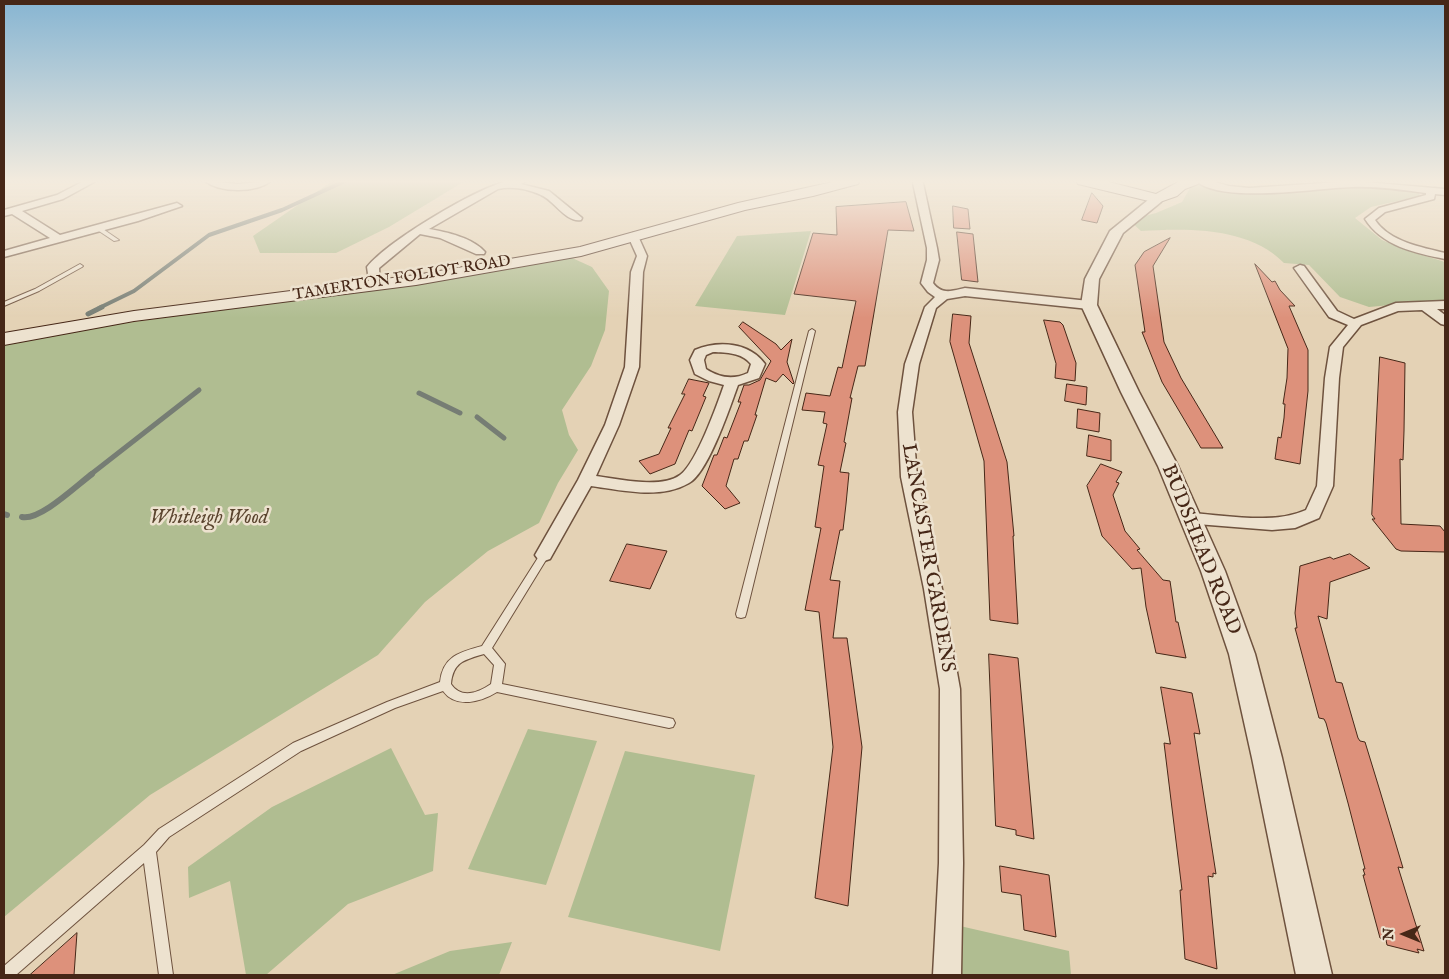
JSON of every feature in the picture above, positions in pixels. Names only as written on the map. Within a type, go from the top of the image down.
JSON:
[{"type":"main road","name":"TAMERTON FOLIOT ROAD","points":[[4,339],[134,316],[374,285],[582,250],[667,227]]},
{"type":"street","points":[[36,227],[57,238]]},
{"type":"street","points":[[4,254],[104,227]]},
{"type":"street","points":[[374,285],[373,267],[383,257],[427,227]]},
{"type":"street","points":[[928,227],[933,260],[927,283],[932,290],[943,296],[965,292],[1089,305],[1092,279],[1116,231],[1122,227]]},
{"type":"street","points":[[1374,227],[1394,240],[1445,256]]},
{"type":"street","points":[[419,231],[436,232],[462,240],[480,252]]},
{"type":"street","points":[[544,555],[586,480],[612,425],[632,367],[637,272],[642,257],[633,236]]},
{"type":"street","points":[[1300,268],[1334,314],[1354,323]]},
{"type":"street","name":"LANCASTER GARDENS","points":[[943,296],[931,307],[927,317],[912,364],[905,412],[906,443],[914,508],[933,590],[950,689],[951,864],[947,975]]},
{"type":"street","name":"BUDSHEAD ROAD","points":[[1089,305],[1130,392],[1168,466],[1213,571],[1242,654],[1267,758],[1314,975]]},
{"type":"street","points":[[1424,305],[1445,321]]},
{"type":"street","points":[[1190,519],[1272,524],[1295,522],[1313,514],[1326,486],[1332,378],[1337,347],[1354,323],[1396,307],[1445,305]]},
{"type":"street","points":[[586,480],[641,486],[668,485],[687,479],[702,455],[732,383]]},
{"type":"lane","points":[[98,228],[116,240]]},
{"type":"lane","points":[[4,304],[37,290],[80,266]]},
{"type":"lane","points":[[741,614],[812,331]]},
{"type":"lane","points":[[544,555],[486,649],[466,654],[453,662],[445,675],[445,685],[448,691],[456,697],[464,698],[484,695],[496,687],[669,723]]},
{"type":"lane","points":[[486,649],[500,664],[496,687]]},
{"type":"lane","points":[[5,975],[149,850],[164,833],[297,747],[391,705],[445,685]]},
{"type":"lane","points":[[149,850],[166,975]]},
{"type":"green space","points":[[266,227],[390,227],[336,253],[260,253],[253,236]]},
{"type":"green space","points":[[1136,227],[1366,227],[1382,240],[1406,250],[1445,262],[1445,300],[1369,307],[1340,297],[1309,265],[1284,263],[1270,251],[1254,242],[1236,236],[1198,230],[1141,231]]},
{"type":"green space","points":[[811,231],[785,315],[695,306],[737,236]]},
{"type":"green space","name":"Whitleigh Wood","points":[[570,257],[592,267],[609,291],[605,330],[591,366],[562,410],[569,435],[578,450],[558,483],[539,523],[488,551],[425,602],[378,655],[150,795],[4,917],[4,344],[55,333],[456,277]]},
{"type":"green space","points":[[528,729],[597,741],[546,885],[468,869]]},
{"type":"green space","points":[[391,748],[425,815],[438,813],[433,871],[348,904],[266,975],[246,975],[230,881],[189,898],[188,867],[272,807]]},
{"type":"green space","points":[[625,751],[755,775],[720,951],[568,917]]},
{"type":"green space","points":[[960,926],[1069,951],[1071,975],[959,975]]},
{"type":"green space","points":[[512,942],[499,975],[392,975],[450,951]]},
{"type":"building","points":[[837,227],[913,227],[914,231],[888,230],[865,366],[858,366],[850,398],[852,398],[844,442],[846,443],[840,472],[849,473],[843,530],[840,530],[830,580],[840,581],[833,638],[847,638],[862,747],[848,906],[815,898],[833,747],[819,612],[805,610],[821,528],[815,527],[824,466],[818,465],[827,424],[823,423],[825,412],[802,410],[806,393],[830,396],[838,367],[842,368],[856,301],[794,294],[813,233],[837,235]]},
{"type":"building","points":[[970,227],[970,229],[954,228]]},
{"type":"building","points":[[957,232],[973,234],[978,282],[962,280]]},
{"type":"building","points":[[1170,238],[1153,266],[1164,342],[1181,378],[1223,448],[1201,448],[1162,382],[1142,332],[1145,332],[1135,265],[1144,252]]},
{"type":"building","points":[[1255,264],[1272,282],[1275,281],[1280,290],[1295,306],[1289,306],[1308,350],[1308,391],[1300,464],[1275,459],[1278,437],[1281,438],[1284,418],[1285,404],[1283,404],[1287,378],[1288,349]]},
{"type":"building","points":[[953,314],[971,316],[969,343],[1007,462],[1014,536],[1018,624],[990,620],[984,461],[950,342]]},
{"type":"building","points":[[1044,320],[1060,322],[1063,325],[1076,363],[1075,381],[1055,378],[1056,364]]},
{"type":"building","points":[[743,322],[776,344],[781,350],[792,339],[787,362],[794,383],[783,374],[776,382],[766,378],[755,415],[757,415],[748,441],[744,441],[738,459],[734,459],[726,486],[740,503],[725,509],[702,486],[714,455],[717,455],[724,437],[727,438],[741,402],[738,402],[744,385],[760,380],[771,361],[739,327]]},
{"type":"building","points":[[1380,357],[1405,363],[1403,460],[1400,459],[1401,524],[1440,526],[1445,532],[1445,552],[1401,551],[1396,549],[1372,519],[1375,519],[1372,515]]},
{"type":"building","points":[[689,379],[709,383],[703,396],[706,397],[692,431],[689,430],[675,464],[650,474],[639,461],[659,454],[671,428],[668,428],[685,394],[682,394]]},
{"type":"building","points":[[1067,384],[1087,387],[1086,405],[1065,401]]},
{"type":"building","points":[[1078,409],[1100,413],[1099,432],[1077,428]]},
{"type":"building","points":[[1089,435],[1111,440],[1111,461],[1087,456]]},
{"type":"building","points":[[1101,464],[1122,472],[1116,482],[1119,483],[1113,495],[1125,531],[1140,549],[1137,550],[1163,580],[1170,581],[1176,622],[1178,622],[1186,658],[1156,653],[1146,607],[1141,568],[1132,569],[1102,536],[1087,486]]},
{"type":"building","points":[[627,544],[667,551],[650,589],[610,581]]},
{"type":"building","points":[[1350,554],[1370,568],[1330,582],[1327,619],[1318,616],[1336,682],[1342,683],[1358,738],[1360,741],[1365,742],[1380,791],[1403,868],[1398,867],[1424,951],[1417,949],[1419,953],[1387,945],[1386,940],[1380,938],[1363,875],[1365,875],[1363,869],[1365,869],[1348,803],[1326,723],[1324,719],[1319,718],[1295,628],[1297,628],[1295,613],[1300,566],[1330,557],[1333,559]]},
{"type":"building","points":[[989,654],[1018,658],[1034,839],[1016,835],[1016,830],[996,826]]},
{"type":"building","points":[[1161,687],[1192,693],[1200,734],[1194,733],[1216,874],[1213,873],[1213,877],[1208,876],[1217,969],[1185,959],[1180,890],[1182,890],[1164,743],[1170,744]]},
{"type":"building","points":[[1000,866],[1049,875],[1056,937],[1024,930],[1021,895],[1002,892]]},
{"type":"building","points":[[77,933],[74,975],[30,975]]},
{"type":"waterway","points":[[99,308],[134,291],[209,235],[233,227]]},
{"type":"waterway","points":[[88,314],[102,307]]},
{"type":"waterway","points":[[90,475],[199,390]]},
{"type":"waterway","points":[[419,393],[460,413]]},
{"type":"waterway","points":[[477,417],[504,438]]},
{"type":"waterway","points":[[22,517],[30,517],[48,508],[92,474]]}]
